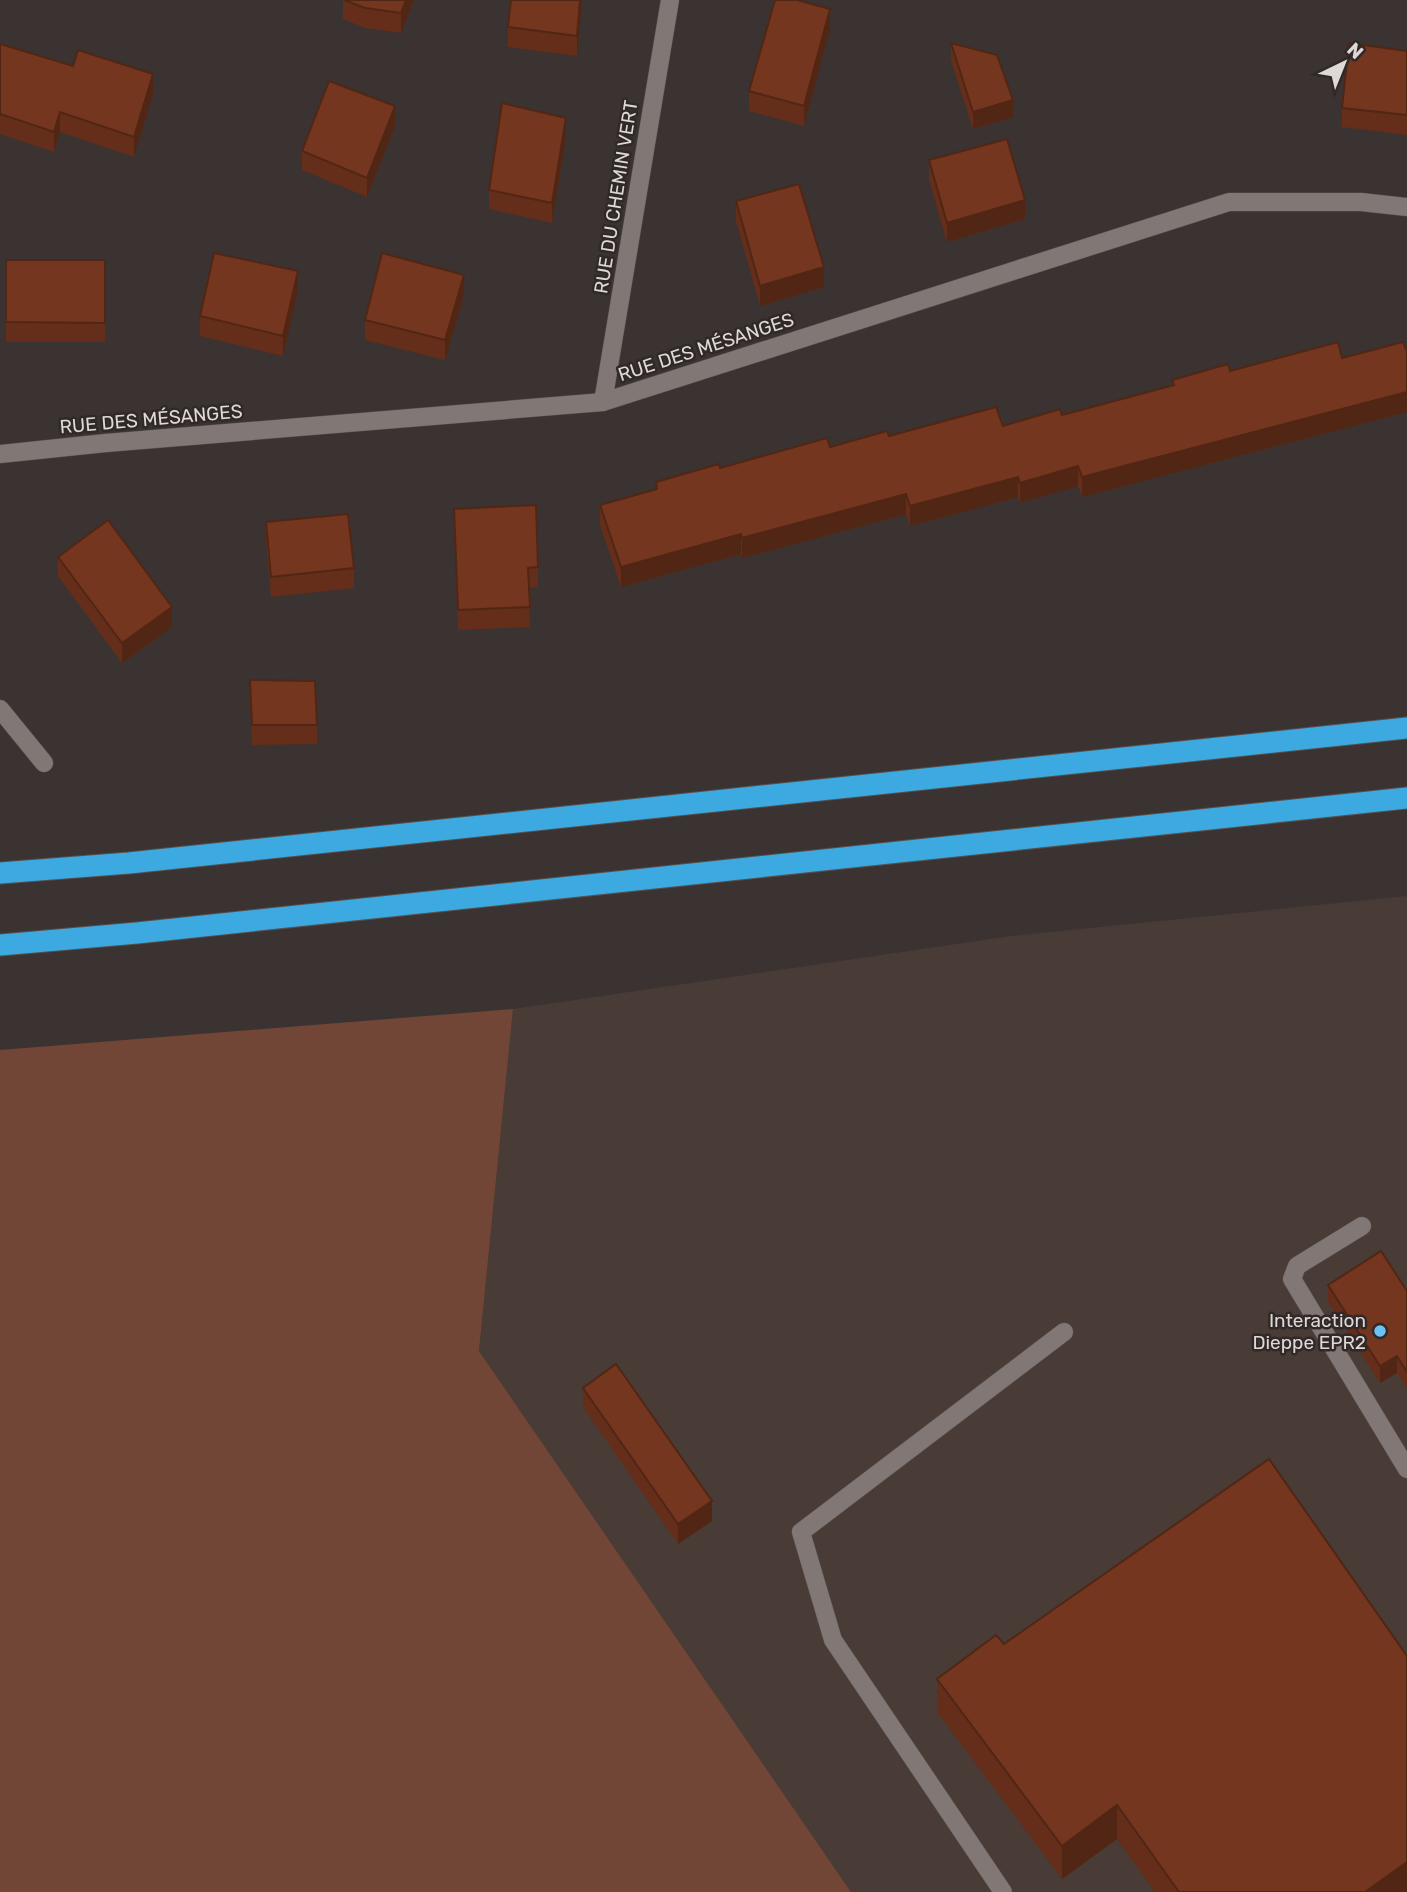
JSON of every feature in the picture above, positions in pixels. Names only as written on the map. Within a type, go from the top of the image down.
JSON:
[{"type":"highway","points":[[0,873],[129,863],[1407,728]]},
{"type":"highway","points":[[0,945],[138,933],[1407,798]]},
{"type":"street","name":"RUE DU CHEMIN VERT","points":[[603,402],[670,0]]},
{"type":"street","name":"RUE DES MÉSANGES","points":[[0,454],[603,402],[1229,202],[1361,202],[1407,207]]},
{"type":"street","points":[[0,709],[44,763]]},
{"type":"street","points":[[1362,1226],[1297,1266],[1292,1279],[1407,1469]]},
{"type":"street","points":[[1003,1892],[833,1640],[800,1532],[1064,1332]]},
{"type":"shaded area","points":[[1407,896],[1407,1892],[851,1892],[479,1351],[513,1009],[1011,936]]},
{"type":"shaded area","points":[[513,1009],[479,1351],[851,1892],[0,1892],[0,1050]]},
{"type":"building","points":[[344,0],[406,0],[401,13],[365,8]]},
{"type":"building","points":[[511,0],[580,0],[577,36],[508,27]]},
{"type":"building","points":[[775,0],[797,0],[830,9],[804,106],[749,91]]},
{"type":"building","points":[[951,43],[997,55],[1013,100],[973,112]]},
{"type":"building","points":[[1349,43],[1407,51],[1407,115],[1342,108]]},
{"type":"building","points":[[0,44],[73,66],[78,50],[153,74],[134,137],[60,112],[54,132],[0,114]]},
{"type":"building","points":[[329,81],[395,106],[367,178],[302,151]]},
{"type":"building","points":[[502,103],[566,118],[552,203],[489,190]]},
{"type":"building","points":[[1007,139],[1025,200],[947,223],[929,160]]},
{"type":"building","points":[[799,184],[824,267],[760,286],[736,201]]},
{"type":"building","points":[[214,253],[298,271],[283,336],[200,316]]},
{"type":"building","points":[[382,253],[464,275],[445,340],[365,320]]},
{"type":"building","points":[[6,260],[105,260],[105,323],[6,322]]},
{"type":"building","points":[[1338,342],[1342,358],[1403,342],[1407,349],[1407,392],[1082,477],[1078,466],[1020,483],[1018,477],[910,506],[906,494],[742,538],[741,534],[621,567],[600,505],[657,489],[656,482],[719,464],[720,468],[827,438],[830,447],[887,431],[889,436],[996,407],[1003,426],[1060,409],[1062,415],[1174,385],[1172,380],[1228,364],[1230,371]]},
{"type":"building","points":[[536,505],[538,567],[528,568],[530,607],[458,610],[454,509]]},
{"type":"building","points":[[348,514],[354,568],[271,577],[266,522]]},
{"type":"building","points":[[108,520],[172,607],[122,643],[58,557]]},
{"type":"building","points":[[250,680],[315,681],[317,725],[252,725]]},
{"type":"building","points":[[1381,1251],[1407,1291],[1407,1372],[1397,1356],[1380,1366],[1328,1285]]},
{"type":"building","points":[[616,1364],[712,1501],[678,1524],[583,1388]]},
{"type":"building","points":[[1269,1459],[1407,1656],[1407,1862],[1365,1892],[1179,1892],[1117,1805],[1062,1846],[937,1679],[996,1635],[1004,1644]]},
{"type":"place","name":"Interaction Dieppe EPR2","points":[[1380,1331]]}]
